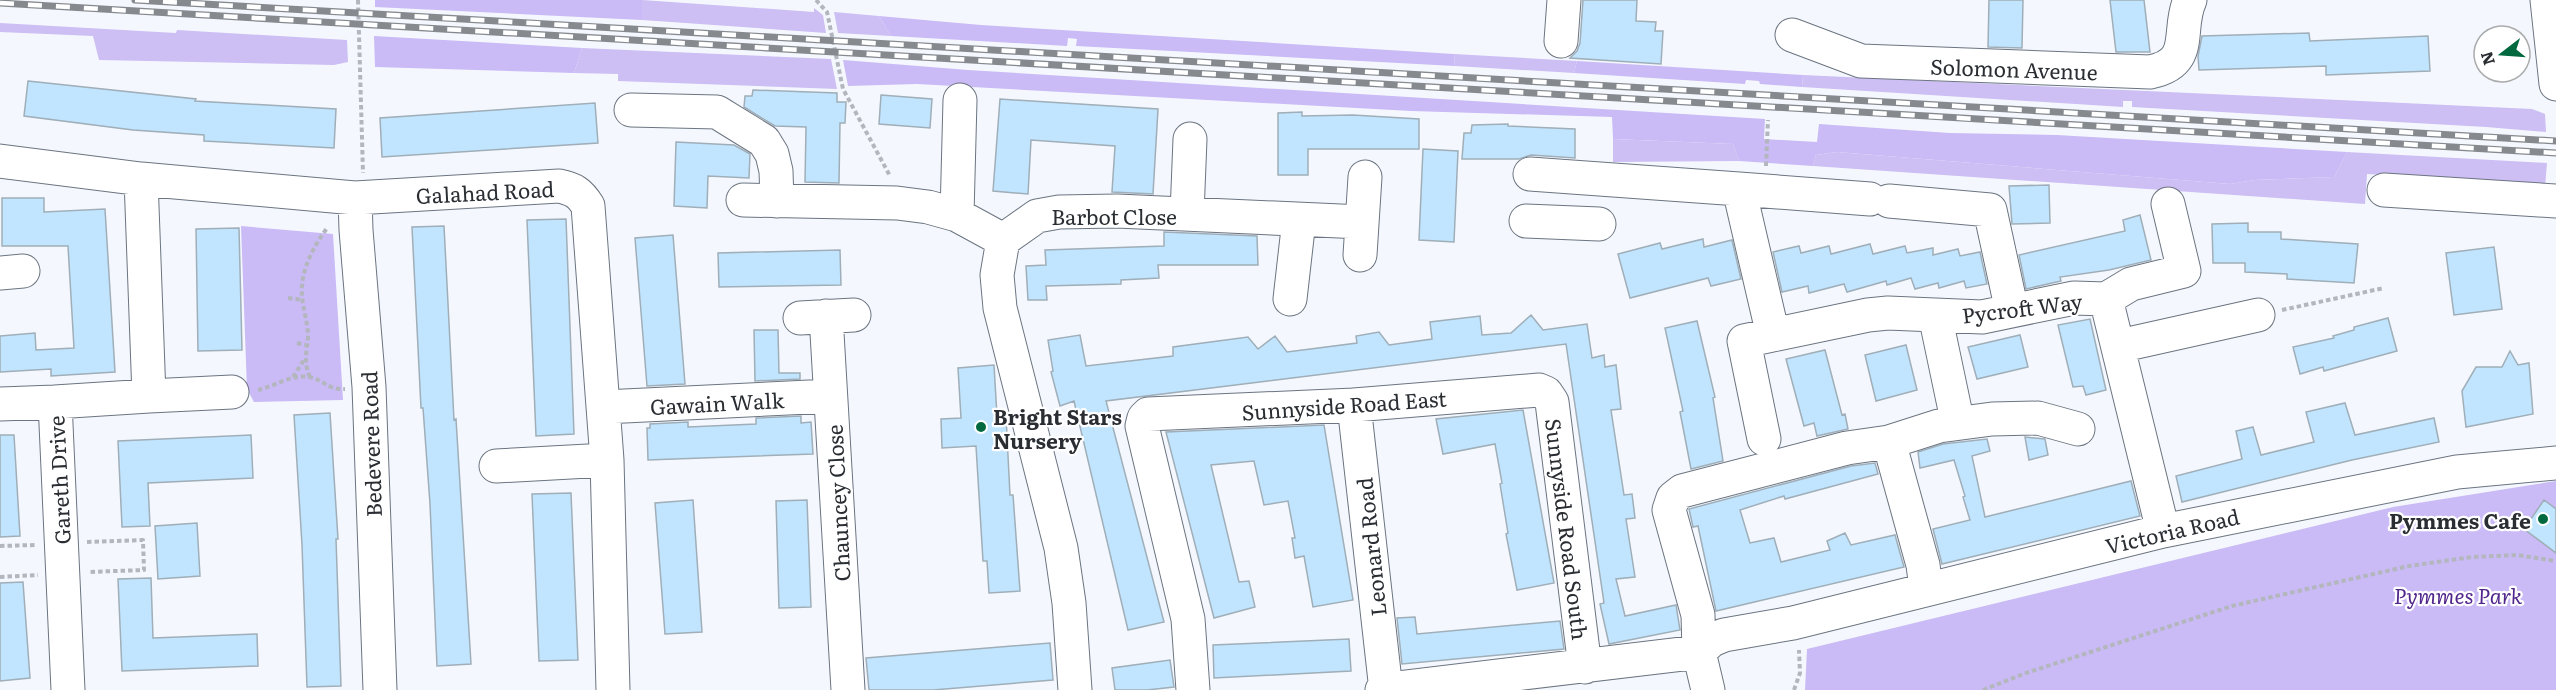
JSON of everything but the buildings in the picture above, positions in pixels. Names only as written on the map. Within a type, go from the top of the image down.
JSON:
[{"type":"street","points":[[1562,41],[1564,0]]},
{"type":"street","name":"Solomon Avenue","points":[[1792,34],[1861,62],[2150,72],[2162,70],[2170,65],[2183,46],[2185,13],[2190,0]]},
{"type":"street","points":[[2547,0],[2556,84]]},
{"type":"street","points":[[957,215],[960,100]]},
{"type":"street","points":[[631,110],[717,112],[764,141],[772,154],[776,171],[777,201]]},
{"type":"street","points":[[1187,214],[1190,138]]},
{"type":"street","name":"Galahad Road","points":[[0,161],[141,179],[356,198],[559,186],[572,188],[581,194],[588,206],[604,407],[613,690]]},
{"type":"street","points":[[1599,224],[1540,221],[1542,175],[1990,210],[2012,311]]},
{"type":"street","points":[[1360,255],[1365,177]]},
{"type":"street","points":[[141,179],[149,396]]},
{"type":"street","points":[[1752,190],[1773,335]]},
{"type":"street","points":[[2384,190],[2556,201]]},
{"type":"street","name":"Bedevere Road","points":[[356,198],[356,230],[369,387],[380,690]]},
{"type":"street","points":[[743,200],[897,203],[928,207],[957,215],[1003,240],[997,275],[1000,308],[1061,548],[1069,603],[1075,690]]},
{"type":"street","points":[[2106,299],[2132,284],[2184,271],[2168,204]]},
{"type":"street","name":"Barbot Close","points":[[1003,240],[1037,216],[1059,212],[1118,211],[1362,222]]},
{"type":"street","points":[[1290,299],[1291,219]]},
{"type":"street","name":"Pycroft Way","points":[[1764,439],[1744,341],[1868,315],[1888,313],[1982,316],[2074,298],[2106,299],[2163,531]]},
{"type":"street","points":[[1935,315],[1955,410]]},
{"type":"street","points":[[2119,346],[2258,315]]},
{"type":"street","name":"Chauncey Close","points":[[826,316],[848,690]]},
{"type":"street","name":"Sunnyside Road East","points":[[1193,690],[1188,619],[1142,426],[1148,414],[1354,405],[1539,390],[1546,393]]},
{"type":"street","name":"Gareth Drive","points":[[68,690],[55,402],[232,392]]},
{"type":"street","name":"Sunnyside Road South","points":[[1546,393],[1552,402],[1585,667]]},
{"type":"street","name":"Gawain Walk","points":[[604,407],[830,396]]},
{"type":"street","points":[[0,404],[55,402]]},
{"type":"street","name":"Leonard Road","points":[[1354,405],[1384,690]]},
{"type":"street","points":[[1708,690],[1699,652],[1698,615],[1669,510],[1673,498],[1682,491],[1847,448],[1889,442],[1939,426],[1992,419],[2038,418],[2078,429]]},
{"type":"street","points":[[1889,442],[1923,565],[1926,588]]},
{"type":"street","points":[[496,466],[607,460]]},
{"type":"street","name":"Victoria Road","points":[[1384,690],[1699,652],[1712,640],[1724,635],[1793,623],[1926,588],[2163,531],[2457,472],[2556,463]]},
{"type":"path","points":[[356,198],[363,183],[358,0]]},
{"type":"path","points":[[816,0],[827,12],[843,89],[896,188],[897,203]]},
{"type":"path","points":[[1752,190],[1768,120]]},
{"type":"path","points":[[292,378],[304,360],[308,337],[303,300],[303,279],[307,264],[330,224]]},
{"type":"path","points":[[2258,315],[2384,288]]},
{"type":"path","points":[[288,298],[303,300]]},
{"type":"path","points":[[297,343],[306,345]]},
{"type":"path","points":[[304,360],[310,377]]},
{"type":"path","points":[[232,392],[273,387],[292,378],[310,377],[333,389],[369,387]]},
{"type":"path","points":[[0,546],[62,559],[144,570],[143,540],[62,559],[0,577]]},
{"type":"path","points":[[1983,690],[2026,673],[2232,606],[2409,566],[2472,557],[2517,555],[2556,561]]},
{"type":"path","points":[[1793,623],[1800,673],[1794,690]]},
{"type":"green space","points":[[375,0],[642,0],[642,20],[375,7]]},
{"type":"green space","points":[[879,16],[981,25],[1454,54],[1455,66],[1076,46],[1077,39],[1068,38],[1067,46],[891,36]]},
{"type":"green space","points":[[374,36],[582,48],[574,73],[375,67]]},
{"type":"green space","points":[[843,60],[968,70],[1765,119],[1764,139],[1817,142],[1819,124],[1950,133],[2057,135],[2347,152],[2334,177],[2254,180],[2230,184],[1837,152],[1816,155],[1813,166],[1739,161],[1733,144],[1613,139],[1612,117],[1411,111],[917,84],[848,86]]},
{"type":"green space","points":[[1577,61],[1803,75],[1802,87],[1760,84],[1759,81],[1746,80],[1745,84],[1574,73]]},
{"type":"green space","points":[[241,226],[333,234],[343,400],[254,402],[247,389]]},
{"type":"green space","name":"Pymmes Park","points":[[2556,481],[2556,690],[1805,690],[1807,649],[2393,507]]},
{"type":"shaded area","points":[[642,0],[814,12],[814,8],[823,15],[826,33],[642,20]]},
{"type":"shaded area","points":[[834,12],[879,16],[891,36],[838,33]]},
{"type":"shaded area","points":[[0,23],[347,40],[348,62],[334,65],[99,60],[93,36],[0,32]]},
{"type":"shaded area","points":[[582,48],[831,59],[837,89],[618,81],[618,74],[574,73]]},
{"type":"shaded area","points":[[1454,54],[1577,61],[1574,73],[1455,66]]},
{"type":"shaded area","points":[[1803,75],[2532,109],[2545,114],[2546,132],[2132,107],[2132,101],[2123,101],[2123,107],[1802,87]]},
{"type":"shaded area","points":[[1613,139],[1733,144],[1739,161],[1613,162]]},
{"type":"shaded area","points":[[1837,152],[2230,184],[2254,180],[2334,177],[2347,152],[2547,163],[2545,187],[2516,183],[2367,174],[2365,204],[1813,166],[1816,155]]},
{"type":"railway","points":[[135,0],[2556,141]]},
{"type":"railway","points":[[0,3],[2556,153]]},
{"type":"place","name":"Bright Stars Nursery","points":[[981,427]]},
{"type":"place","name":"Pymmes Cafe","points":[[2543,519]]}]
